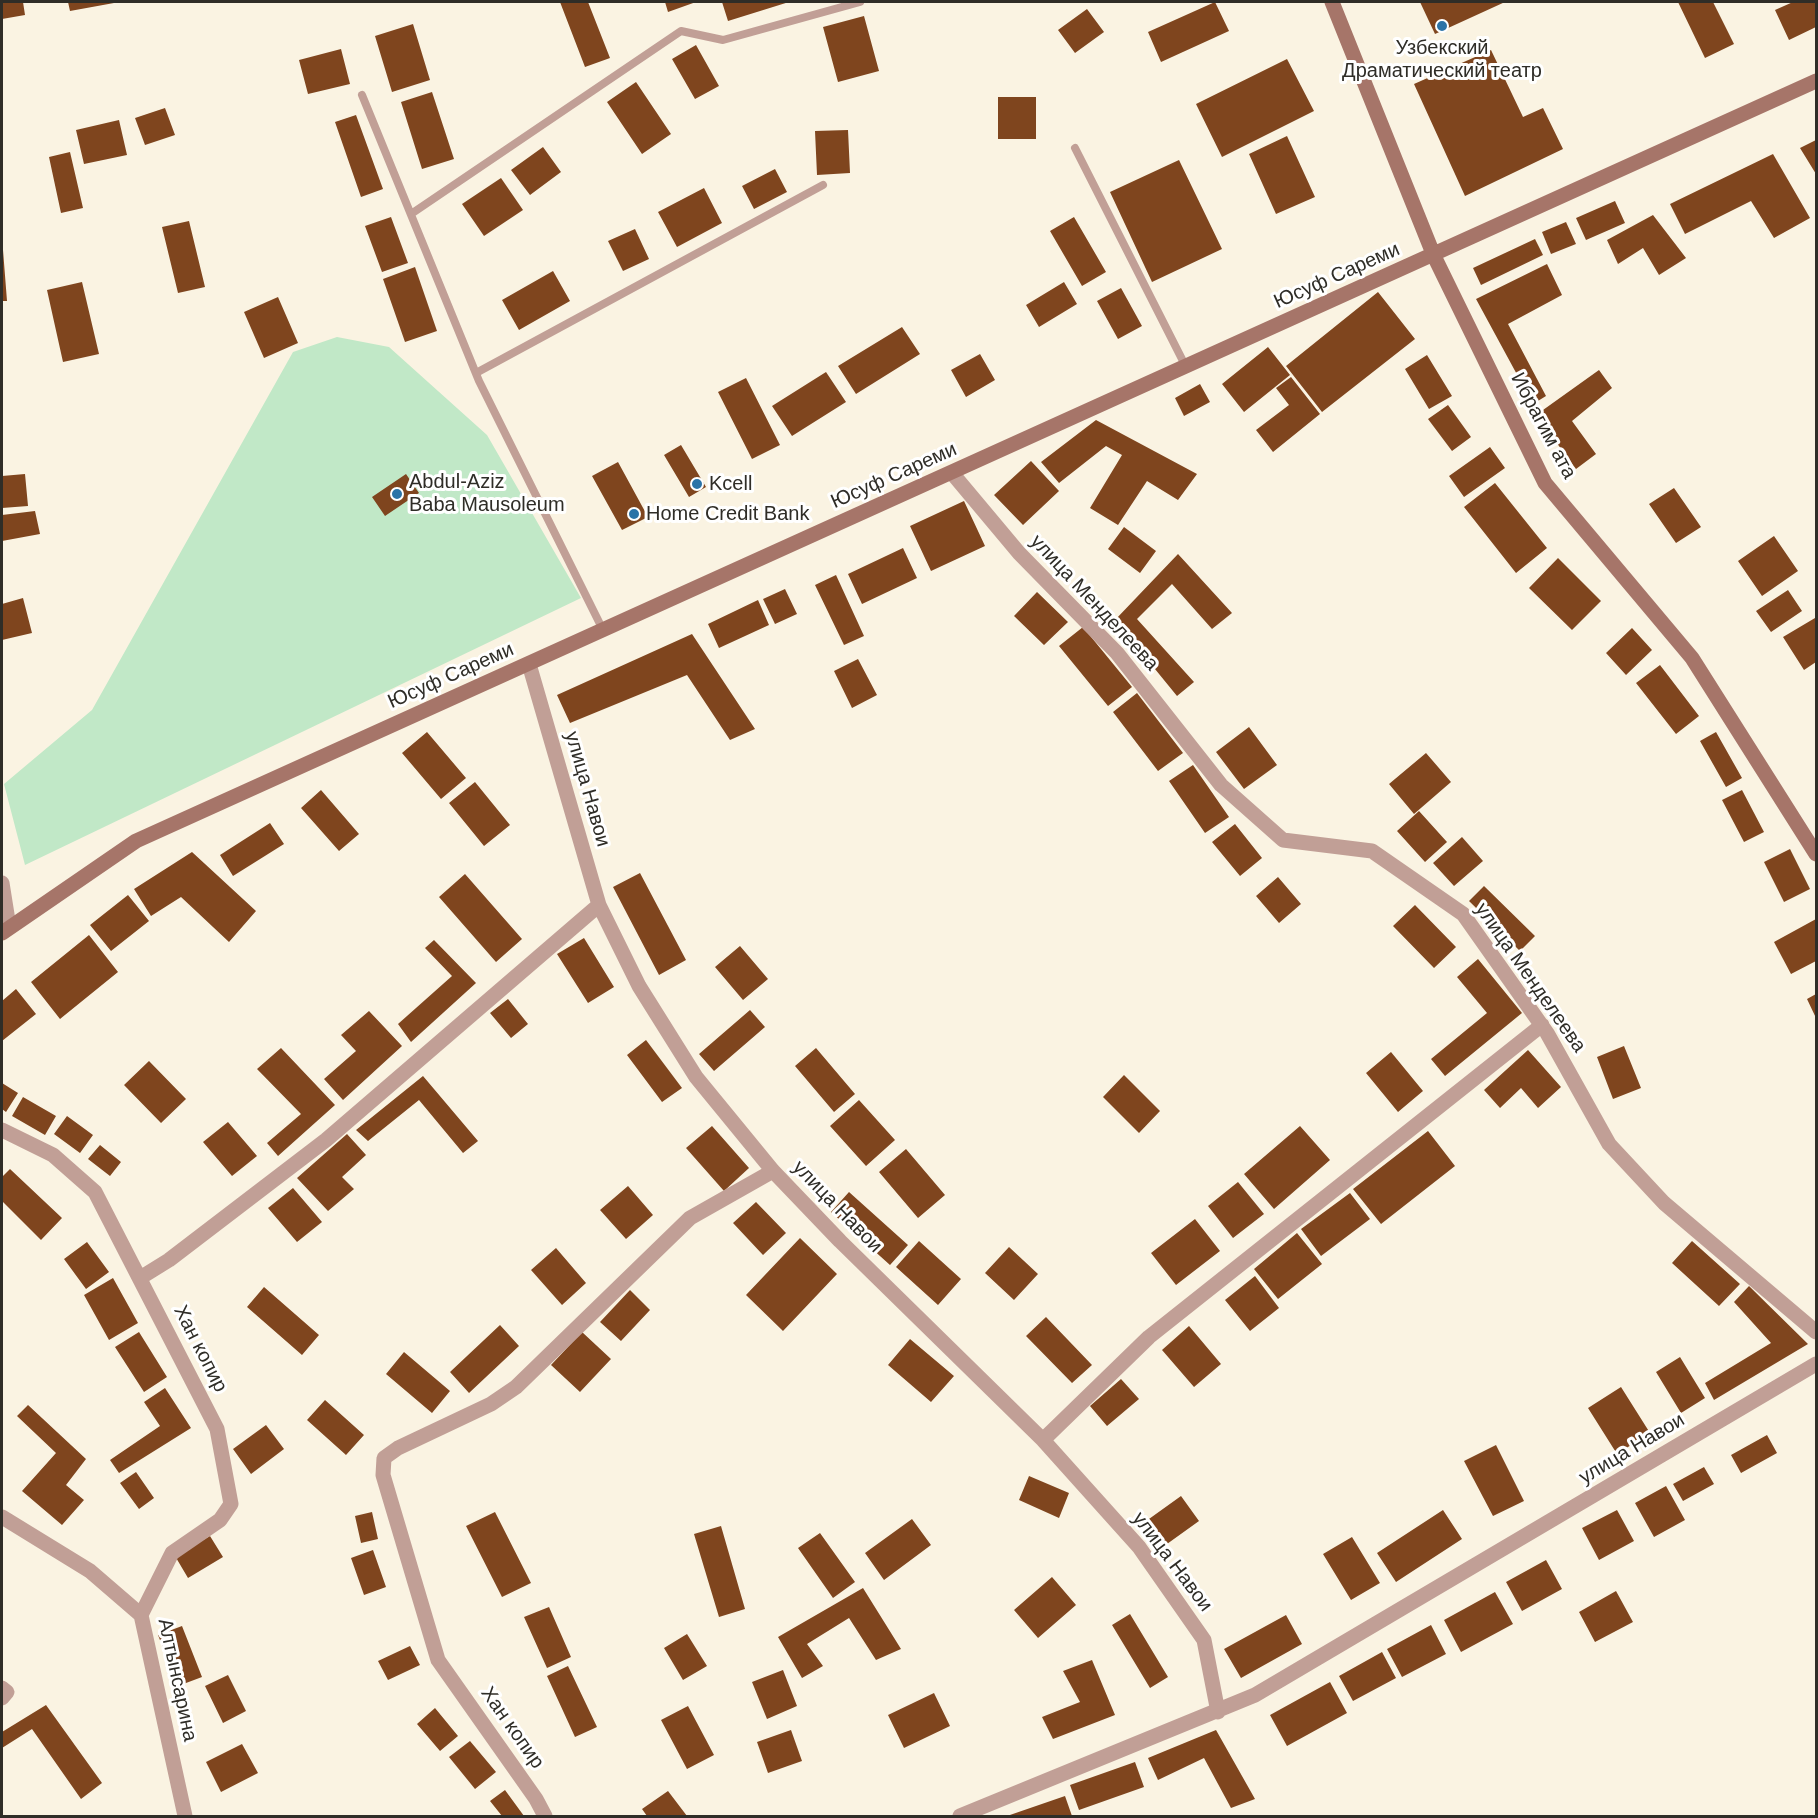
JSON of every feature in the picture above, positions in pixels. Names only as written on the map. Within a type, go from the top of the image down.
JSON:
[{"type":"main road","name":"Ибрагим ата","points":[[1332,2],[1434,255],[1545,483],[1692,658],[1816,854]]},
{"type":"main road","name":"Юсуф Сареми","points":[[5,930],[136,841],[1816,81]]},
{"type":"street","name":"улица Менделеева","points":[[952,473],[1019,553],[1117,653],[1221,785],[1283,840],[1372,851],[1463,914],[1542,1025],[1609,1144],[1664,1203],[1816,1332]]},
{"type":"street","name":"улица Навои","points":[[529,664],[599,905],[639,986],[696,1077],[773,1171],[840,1241],[1043,1440],[1139,1547],[1204,1640],[1218,1712]]},
{"type":"street","points":[[2,883],[5,930]]},
{"type":"street","points":[[140,1278],[169,1260],[326,1140],[599,905]]},
{"type":"street","points":[[1043,1440],[1149,1337],[1542,1025]]},
{"type":"street","name":"Хан копир","points":[[2,1130],[53,1155],[95,1192],[216,1429],[231,1504],[219,1520],[172,1553],[141,1615]]},
{"type":"street","name":"Хан копир","points":[[545,1816],[536,1799],[438,1660],[383,1475],[384,1458],[398,1448],[491,1404],[516,1387],[690,1218],[773,1171]]},
{"type":"street","name":"улица Навои","points":[[960,1816],[1255,1695],[1816,1364]]},
{"type":"street","name":"Алтынсарина","points":[[2,1517],[90,1571],[141,1615],[185,1816]]},
{"type":"street","points":[[2,1688],[7,1692],[2,1698]]},
{"type":"lane","points":[[411,213],[681,31],[723,40],[860,2]]},
{"type":"lane","points":[[362,95],[476,373],[603,630]]},
{"type":"lane","points":[[1075,148],[1186,367]]},
{"type":"lane","points":[[476,373],[823,185]]},
{"type":"green space","points":[[337,337],[389,347],[487,435],[581,598],[25,865],[4,784],[92,710],[293,352]]},
{"type":"building","points":[[2,2],[23,2],[25,15],[2,19]]},
{"type":"building","points":[[68,2],[114,2],[114,3],[70,11]]},
{"type":"building","points":[[560,2],[588,2],[610,58],[585,67]]},
{"type":"building","points":[[665,2],[696,2],[668,12]]},
{"type":"building","points":[[722,2],[789,2],[728,21]]},
{"type":"building","points":[[1215,2],[1229,31],[1161,62],[1148,32]]},
{"type":"building","name":"Узбекский Драматический театр","points":[[1420,2],[1505,2],[1435,34]]},
{"type":"building","points":[[1678,2],[1713,2],[1734,44],[1705,58]]},
{"type":"building","points":[[1793,2],[1816,2],[1816,27],[1789,40],[1775,10]]},
{"type":"building","points":[[1087,9],[1104,32],[1075,53],[1058,30]]},
{"type":"building","points":[[864,16],[879,71],[838,82],[823,27]]},
{"type":"building","points":[[413,24],[430,80],[392,92],[375,36]]},
{"type":"building","points":[[696,45],[719,86],[695,99],[672,59]]},
{"type":"building","points":[[341,49],[350,84],[308,94],[299,60]]},
{"type":"building","points":[[1491,50],[1523,117],[1543,108],[1563,149],[1465,196],[1414,84]]},
{"type":"building","points":[[1287,59],[1314,111],[1222,157],[1196,104]]},
{"type":"building","points":[[636,82],[671,134],[642,154],[607,102]]},
{"type":"building","points":[[432,92],[454,159],[422,169],[401,102]]},
{"type":"building","points":[[998,97],[1036,97],[1036,139],[998,139]]},
{"type":"building","points":[[165,108],[175,135],[145,145],[135,118]]},
{"type":"building","points":[[356,115],[383,189],[361,197],[335,122]]},
{"type":"building","points":[[119,120],[127,155],[84,164],[76,130]]},
{"type":"building","points":[[848,130],[850,173],[817,175],[815,131]]},
{"type":"building","points":[[1287,136],[1315,197],[1276,214],[1249,154]]},
{"type":"building","points":[[1816,140],[1816,174],[1800,148]]},
{"type":"building","points":[[543,147],[561,172],[530,195],[511,170]]},
{"type":"building","points":[[70,152],[83,208],[61,213],[49,157]]},
{"type":"building","points":[[1773,154],[1810,218],[1774,238],[1751,201],[1685,234],[1670,204]]},
{"type":"building","points":[[1179,160],[1222,249],[1152,282],[1110,192]]},
{"type":"building","points":[[775,169],[787,192],[754,209],[742,186]]},
{"type":"building","points":[[501,178],[523,210],[484,236],[462,204]]},
{"type":"building","points":[[704,188],[722,223],[677,247],[658,212]]},
{"type":"building","points":[[1615,201],[1625,223],[1586,240],[1576,218]]},
{"type":"building","points":[[1653,215],[1686,258],[1659,275],[1643,248],[1618,264],[1607,240]]},
{"type":"building","points":[[391,217],[408,263],[382,272],[365,226]]},
{"type":"building","points":[[1074,217],[1106,272],[1082,286],[1050,231]]},
{"type":"building","points":[[189,221],[205,287],[178,293],[162,227]]},
{"type":"building","points":[[1566,222],[1576,244],[1551,254],[1542,232]]},
{"type":"building","points":[[635,229],[649,259],[623,271],[608,241]]},
{"type":"building","points":[[1535,239],[1543,255],[1481,285],[1473,268]]},
{"type":"building","points":[[3,250],[7,301],[2,301]]},
{"type":"building","points":[[1547,264],[1562,295],[1508,324],[1546,396],[1533,404],[1476,299]]},
{"type":"building","points":[[415,267],[437,331],[405,342],[383,279]]},
{"type":"building","points":[[553,271],[570,301],[519,330],[502,300]]},
{"type":"building","points":[[82,282],[99,354],[63,362],[47,290]]},
{"type":"building","points":[[1064,282],[1077,304],[1039,327],[1026,305]]},
{"type":"building","points":[[1121,288],[1142,326],[1118,339],[1097,301]]},
{"type":"building","points":[[1378,292],[1415,339],[1322,412],[1286,366]]},
{"type":"building","points":[[278,297],[298,343],[264,358],[244,312]]},
{"type":"building","points":[[902,327],[920,354],[856,394],[838,366]]},
{"type":"building","points":[[1268,347],[1290,375],[1244,412],[1222,384]]},
{"type":"building","points":[[980,354],[995,380],[966,397],[951,370]]},
{"type":"building","points":[[1427,355],[1452,396],[1429,409],[1405,369]]},
{"type":"building","points":[[1599,370],[1612,388],[1572,421],[1596,454],[1576,469],[1536,415]]},
{"type":"building","points":[[826,372],[846,402],[792,436],[772,406]]},
{"type":"building","points":[[1291,377],[1320,414],[1273,452],[1256,430],[1289,405],[1276,388]]},
{"type":"building","points":[[746,378],[780,445],[752,459],[718,392]]},
{"type":"building","points":[[1200,384],[1210,402],[1184,416],[1175,398]]},
{"type":"building","points":[[1448,405],[1471,437],[1452,451],[1428,419]]},
{"type":"building","points":[[1096,420],[1197,474],[1178,500],[1147,481],[1118,525],[1090,508],[1122,455],[1106,446],[1059,483],[1041,462]]},
{"type":"building","points":[[681,445],[706,487],[689,497],[664,455]]},
{"type":"building","points":[[1490,447],[1505,468],[1464,497],[1449,476]]},
{"type":"building","points":[[1031,461],[1059,491],[1023,525],[994,495]]},
{"type":"building","points":[[618,462],[648,517],[622,530],[592,476]]},
{"type":"building","points":[[25,474],[28,506],[2,508],[2,476]]},
{"type":"building","points":[[406,474],[419,493],[385,516],[372,497]]},
{"type":"building","points":[[1495,483],[1547,548],[1516,573],[1464,507]]},
{"type":"building","points":[[1674,488],[1701,527],[1676,543],[1649,504]]},
{"type":"building","points":[[964,501],[985,546],[931,571],[910,526]]},
{"type":"building","points":[[35,511],[40,534],[2,541],[2,515]]},
{"type":"building","points":[[1124,527],[1156,551],[1140,573],[1108,549]]},
{"type":"building","points":[[1774,536],[1798,571],[1762,596],[1738,561]]},
{"type":"building","points":[[903,548],[917,578],[862,604],[848,574]]},
{"type":"building","points":[[1178,554],[1232,613],[1212,629],[1172,584],[1137,619],[1194,682],[1177,696],[1115,620]]},
{"type":"building","points":[[1558,558],[1601,601],[1572,630],[1529,588]]},
{"type":"building","points":[[836,575],[864,636],[844,645],[815,585]]},
{"type":"building","points":[[785,589],[797,614],[775,624],[763,599]]},
{"type":"building","points":[[1788,590],[1802,611],[1771,632],[1756,611]]},
{"type":"building","points":[[1037,592],[1068,622],[1044,645],[1014,616]]},
{"type":"building","points":[[23,598],[32,633],[2,640],[2,604]]},
{"type":"building","points":[[758,600],[769,625],[719,648],[708,624]]},
{"type":"building","points":[[1815,618],[1816,662],[1804,670],[1783,637]]},
{"type":"building","points":[[1083,627],[1132,687],[1108,706],[1059,646]]},
{"type":"building","points":[[1632,628],[1652,650],[1626,675],[1606,653]]},
{"type":"building","points":[[692,634],[755,729],[730,740],[687,675],[570,723],[557,695]]},
{"type":"building","points":[[858,659],[877,695],[852,708],[834,671]]},
{"type":"building","points":[[1660,665],[1699,716],[1676,734],[1636,683]]},
{"type":"building","points":[[1137,693],[1183,753],[1158,771],[1113,712]]},
{"type":"building","points":[[1249,727],[1277,765],[1244,789],[1216,752]]},
{"type":"building","points":[[427,732],[466,778],[441,799],[402,753]]},
{"type":"building","points":[[1716,732],[1742,778],[1726,787],[1700,741]]},
{"type":"building","points":[[1426,753],[1451,782],[1414,814],[1389,784]]},
{"type":"building","points":[[1193,765],[1229,817],[1205,833],[1169,781]]},
{"type":"building","points":[[475,782],[510,825],[484,846],[449,803]]},
{"type":"building","points":[[321,790],[359,834],[339,851],[301,808]]},
{"type":"building","points":[[1742,790],[1764,832],[1744,842],[1722,800]]},
{"type":"building","points":[[1419,811],[1447,842],[1425,862],[1397,831]]},
{"type":"building","points":[[270,823],[284,844],[233,876],[220,855]]},
{"type":"building","points":[[1235,824],[1262,858],[1240,876],[1212,842]]},
{"type":"building","points":[[1462,837],[1483,861],[1454,886],[1433,863]]},
{"type":"building","points":[[1790,849],[1810,889],[1784,902],[1764,862]]},
{"type":"building","points":[[192,852],[256,911],[229,942],[181,897],[151,916],[134,889]]},
{"type":"building","points":[[640,873],[686,960],[659,975],[613,887]]},
{"type":"building","points":[[465,874],[522,939],[496,962],[439,897]]},
{"type":"building","points":[[1278,877],[1301,904],[1279,923],[1256,896]]},
{"type":"building","points":[[1484,886],[1535,936],[1520,951],[1469,901]]},
{"type":"building","points":[[128,895],[149,921],[111,951],[90,925]]},
{"type":"building","points":[[1415,905],[1456,947],[1434,968],[1393,926]]},
{"type":"building","points":[[1816,919],[1816,961],[1791,974],[1774,942]]},
{"type":"building","points":[[89,935],[118,972],[60,1019],[31,982]]},
{"type":"building","points":[[584,938],[614,987],[588,1003],[557,954]]},
{"type":"building","points":[[434,940],[476,983],[411,1042],[398,1024],[452,976],[425,948]]},
{"type":"building","points":[[740,946],[768,979],[743,1000],[715,967]]},
{"type":"building","points":[[1478,959],[1522,1013],[1445,1076],[1431,1059],[1487,1013],[1457,977]]},
{"type":"building","points":[[16,989],[36,1014],[2,1041],[2,1001]]},
{"type":"building","points":[[1816,994],[1816,1018],[1807,999]]},
{"type":"building","points":[[508,999],[528,1024],[511,1038],[490,1013]]},
{"type":"building","points":[[750,1010],[765,1027],[714,1071],[699,1054]]},
{"type":"building","points":[[369,1011],[402,1046],[343,1100],[324,1079],[356,1051],[341,1035]]},
{"type":"building","points":[[646,1040],[682,1088],[662,1102],[627,1055]]},
{"type":"building","points":[[1624,1046],[1641,1088],[1613,1099],[1597,1057]]},
{"type":"building","points":[[281,1048],[335,1105],[278,1156],[267,1143],[301,1114],[257,1069]]},
{"type":"building","points":[[816,1048],[855,1094],[834,1112],[795,1066]]},
{"type":"building","points":[[1528,1050],[1561,1087],[1538,1108],[1521,1088],[1500,1108],[1484,1090]]},
{"type":"building","points":[[1391,1052],[1423,1091],[1398,1112],[1366,1073]]},
{"type":"building","points":[[149,1061],[186,1099],[161,1123],[124,1085]]},
{"type":"building","points":[[1124,1075],[1160,1111],[1139,1133],[1103,1097]]},
{"type":"building","points":[[423,1076],[478,1141],[463,1153],[419,1100],[368,1141],[356,1130]]},
{"type":"building","points":[[2,1083],[18,1093],[6,1112],[2,1109]]},
{"type":"building","points":[[23,1097],[56,1116],[45,1135],[12,1116]]},
{"type":"building","points":[[859,1100],[895,1140],[866,1166],[830,1126]]},
{"type":"building","points":[[67,1116],[93,1135],[80,1153],[54,1134]]},
{"type":"building","points":[[228,1122],[257,1156],[232,1176],[203,1142]]},
{"type":"building","points":[[712,1126],[749,1168],[724,1191],[686,1148]]},
{"type":"building","points":[[1300,1126],[1330,1160],[1274,1209],[1244,1174]]},
{"type":"building","points":[[1428,1131],[1455,1166],[1381,1224],[1353,1189]]},
{"type":"building","points":[[347,1134],[366,1155],[342,1177],[354,1189],[328,1211],[297,1178]]},
{"type":"building","points":[[100,1145],[121,1162],[110,1176],[88,1159]]},
{"type":"building","points":[[906,1149],[945,1195],[918,1218],[879,1172]]},
{"type":"building","points":[[10,1169],[62,1218],[41,1240],[2,1201],[2,1177]]},
{"type":"building","points":[[1238,1182],[1264,1214],[1233,1238],[1208,1206]]},
{"type":"building","points":[[628,1186],[653,1215],[626,1239],[600,1210]]},
{"type":"building","points":[[293,1188],[322,1222],[297,1242],[268,1208]]},
{"type":"building","points":[[849,1192],[908,1245],[890,1265],[831,1212]]},
{"type":"building","points":[[1350,1193],[1370,1219],[1321,1256],[1301,1229]]},
{"type":"building","points":[[756,1202],[786,1233],[763,1255],[733,1223]]},
{"type":"building","points":[[1195,1219],[1220,1251],[1176,1285],[1151,1253]]},
{"type":"building","points":[[1297,1233],[1322,1264],[1278,1299],[1254,1269]]},
{"type":"building","points":[[800,1238],[837,1274],[783,1331],[746,1295]]},
{"type":"building","points":[[919,1241],[961,1279],[938,1305],[896,1267]]},
{"type":"building","points":[[1692,1241],[1740,1284],[1719,1306],[1672,1263]]},
{"type":"building","points":[[87,1242],[109,1272],[86,1289],[64,1259]]},
{"type":"building","points":[[1009,1247],[1038,1274],[1014,1300],[985,1273]]},
{"type":"building","points":[[556,1248],[586,1283],[562,1305],[531,1270]]},
{"type":"building","points":[[1255,1276],[1279,1308],[1250,1331],[1225,1300]]},
{"type":"building","points":[[113,1278],[138,1323],[109,1340],[84,1295]]},
{"type":"building","points":[[1749,1286],[1808,1344],[1714,1400],[1705,1383],[1771,1343],[1734,1302]]},
{"type":"building","points":[[264,1287],[319,1335],[302,1355],[247,1307]]},
{"type":"building","points":[[630,1290],[650,1310],[621,1341],[600,1322]]},
{"type":"building","points":[[1046,1317],[1092,1365],[1072,1383],[1026,1336]]},
{"type":"building","points":[[500,1325],[519,1346],[469,1393],[450,1372]]},
{"type":"building","points":[[1189,1326],[1221,1364],[1194,1387],[1162,1350]]},
{"type":"building","points":[[139,1332],[167,1377],[144,1392],[115,1347]]},
{"type":"building","points":[[582,1332],[611,1359],[580,1392],[551,1365]]},
{"type":"building","points":[[910,1339],[954,1376],[931,1402],[888,1365]]},
{"type":"building","points":[[404,1352],[450,1391],[432,1413],[386,1374]]},
{"type":"building","points":[[1680,1357],[1705,1398],[1681,1413],[1656,1372]]},
{"type":"building","points":[[1121,1379],[1139,1399],[1107,1426],[1090,1406]]},
{"type":"building","points":[[1621,1387],[1650,1433],[1617,1454],[1588,1408]]},
{"type":"building","points":[[165,1388],[191,1428],[119,1473],[110,1460],[160,1426],[144,1402]]},
{"type":"building","points":[[325,1400],[364,1435],[346,1455],[307,1420]]},
{"type":"building","points":[[28,1405],[86,1459],[66,1485],[84,1500],[62,1525],[22,1491],[56,1453],[17,1416]]},
{"type":"building","points":[[266,1425],[284,1449],[251,1474],[233,1449]]},
{"type":"building","points":[[1767,1435],[1777,1453],[1741,1473],[1731,1455]]},
{"type":"building","points":[[1496,1445],[1524,1501],[1493,1516],[1464,1461]]},
{"type":"building","points":[[1704,1467],[1714,1484],[1683,1501],[1673,1484]]},
{"type":"building","points":[[136,1472],[154,1498],[139,1509],[120,1483]]},
{"type":"building","points":[[1029,1476],[1069,1493],[1059,1518],[1019,1500]]},
{"type":"building","points":[[1666,1486],[1685,1520],[1654,1537],[1635,1503]]},
{"type":"building","points":[[1181,1496],[1199,1521],[1160,1549],[1142,1524]]},
{"type":"building","points":[[1443,1510],[1462,1539],[1396,1582],[1377,1553]]},
{"type":"building","points":[[1617,1510],[1634,1541],[1599,1560],[1582,1528]]},
{"type":"building","points":[[372,1512],[378,1539],[361,1543],[355,1516]]},
{"type":"building","points":[[495,1512],[531,1583],[502,1597],[466,1526]]},
{"type":"building","points":[[912,1519],[931,1545],[884,1580],[865,1553]]},
{"type":"building","points":[[721,1526],[745,1609],[719,1617],[694,1534]]},
{"type":"building","points":[[820,1533],[855,1582],[833,1598],[798,1548]]},
{"type":"building","points":[[210,1536],[223,1557],[188,1578],[175,1556]]},
{"type":"building","points":[[1352,1537],[1380,1583],[1351,1600],[1323,1554]]},
{"type":"building","points":[[373,1550],[386,1587],[364,1595],[351,1558]]},
{"type":"building","points":[[1546,1560],[1562,1589],[1522,1611],[1506,1582]]},
{"type":"building","points":[[1052,1577],[1076,1605],[1038,1638],[1014,1610]]},
{"type":"building","points":[[863,1588],[901,1649],[876,1660],[849,1618],[807,1644],[823,1666],[802,1678],[778,1637]]},
{"type":"building","points":[[1616,1591],[1633,1622],[1595,1642],[1579,1612]]},
{"type":"building","points":[[1495,1592],[1513,1624],[1461,1652],[1444,1620]]},
{"type":"building","points":[[549,1607],[571,1657],[547,1668],[524,1617]]},
{"type":"building","points":[[1130,1614],[1168,1677],[1150,1688],[1112,1625]]},
{"type":"building","points":[[1286,1615],[1302,1644],[1241,1678],[1224,1649]]},
{"type":"building","points":[[1431,1625],[1446,1654],[1402,1677],[1387,1649]]},
{"type":"building","points":[[182,1626],[202,1677],[178,1686],[158,1635]]},
{"type":"building","points":[[687,1634],[707,1666],[683,1680],[664,1648]]},
{"type":"building","points":[[410,1646],[420,1665],[388,1680],[378,1661]]},
{"type":"building","points":[[1382,1652],[1396,1678],[1353,1701],[1339,1676]]},
{"type":"building","points":[[1092,1660],[1115,1715],[1053,1739],[1042,1717],[1080,1702],[1063,1671]]},
{"type":"building","points":[[568,1666],[597,1727],[575,1737],[547,1676]]},
{"type":"building","points":[[783,1670],[797,1706],[767,1719],[752,1682]]},
{"type":"building","points":[[228,1675],[246,1711],[223,1723],[205,1686]]},
{"type":"building","points":[[1330,1682],[1347,1713],[1287,1746],[1270,1715]]},
{"type":"building","points":[[934,1693],[950,1726],[904,1748],[888,1715]]},
{"type":"building","points":[[46,1705],[102,1783],[81,1799],[32,1729],[2,1748],[2,1732]]},
{"type":"building","points":[[688,1706],[714,1755],[687,1769],[661,1720]]},
{"type":"building","points":[[435,1708],[458,1736],[440,1751],[417,1724]]},
{"type":"building","points":[[791,1730],[802,1761],[768,1773],[757,1742]]},
{"type":"building","points":[[1216,1730],[1255,1799],[1231,1808],[1204,1758],[1158,1780],[1148,1758]]},
{"type":"building","points":[[470,1741],[496,1772],[475,1789],[449,1757]]},
{"type":"building","points":[[242,1744],[258,1773],[221,1792],[206,1762]]},
{"type":"building","points":[[1135,1762],[1144,1787],[1079,1810],[1070,1785]]},
{"type":"building","points":[[505,1790],[524,1816],[502,1816],[490,1801]]},
{"type":"building","points":[[668,1791],[687,1816],[647,1816],[642,1809]]},
{"type":"building","points":[[1065,1796],[1072,1816],[1007,1816]]},
{"type":"place","name":"Узбекский Драматический театр","points":[[1442,26]]},
{"type":"place","name":"Kcell","points":[[697,484]]},
{"type":"place","name":"Abdul-Aziz Baba Mausoleum","points":[[397,494]]},
{"type":"place","name":"Home Credit Bank","points":[[634,514]]}]
